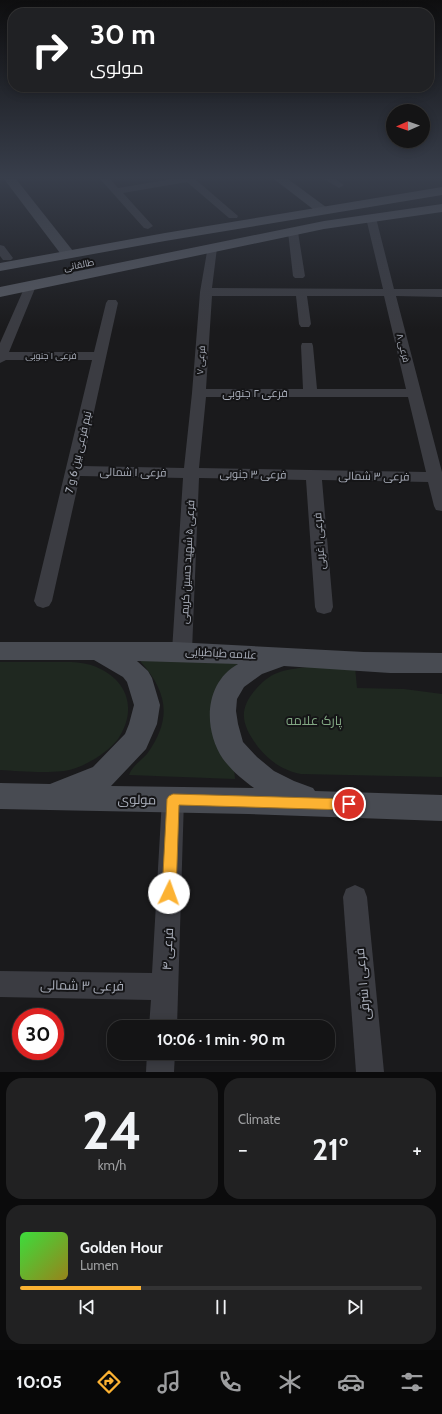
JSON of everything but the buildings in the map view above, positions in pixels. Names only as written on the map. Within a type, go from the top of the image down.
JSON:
[{"type":"main road","name":"طالقانی","points":[[4,263],[68,254],[213,229]]},
{"type":"main road","name":"طالقانی","points":[[0,280],[264,229]]},
{"type":"main road","points":[[0,292],[310,229]]},
{"type":"street","points":[[49,229],[68,254]]},
{"type":"street","name":"فرعی ۸","points":[[374,229],[414,393],[438,477],[442,506]]},
{"type":"street","points":[[293,232],[299,276]]},
{"type":"street","points":[[0,248],[4,263]]},
{"type":"street","name":"فرعی ۷","points":[[192,473],[206,292],[212,248]]},
{"type":"street","points":[[1,358],[30,286]]},
{"type":"street","points":[[206,292],[442,293]]},
{"type":"street","points":[[301,292],[305,324]]},
{"type":"street","name":"نیم فرعی بین 6 و 7","points":[[43,601],[112,303]]},
{"type":"street","points":[[307,346],[310,393]]},
{"type":"street","name":"فرعی ۱ جنوبی","points":[[1,358],[100,356]]},
{"type":"street","name":"فرعی ۲ جنوبی","points":[[199,393],[414,393]]},
{"type":"street","name":"فرعی ۱ شمالی","points":[[74,471],[192,473]]},
{"type":"street","name":"فرعی ۳ جنوبی","points":[[192,473],[314,475]]},
{"type":"street","name":"فرعی ۵ شهید حسین کریمی","points":[[182,651],[192,473]]},
{"type":"street","name":"فرعی ۳ شمالی","points":[[314,475],[438,477]]},
{"type":"street","name":"فرعی ۱ غربی","points":[[314,475],[324,607]]},
{"type":"street","name":"علامه طباطبایی","points":[[0,651],[182,651],[290,656],[330,660],[442,663]]},
{"type":"street","points":[[52,797],[102,776],[136,741],[143,724],[147,705],[139,678],[132,670],[96,651]]},
{"type":"street","points":[[290,656],[258,664],[239,676],[231,684],[224,697],[222,715],[227,737],[234,750],[262,779],[277,788],[298,796],[334,804]]},
{"type":"street","name":"مولوی","points":[[0,796],[173,799],[442,808]]},
{"type":"street","name":"فرعی ۴","points":[[163,1020],[173,799]]},
{"type":"street","name":"فرعی ۱ شرقی","points":[[355,897],[370,1072]]},
{"type":"street","name":"فرعی ۳ شمالی","points":[[0,984],[165,987]]},
{"type":"street","points":[[160,1072],[161,1060]]},
{"type":"green space","points":[[141,658],[237,660],[237,665],[225,675],[235,779],[129,775],[134,766],[147,754],[155,741],[163,718],[164,706],[157,685],[141,662]]},
{"type":"green space","points":[[0,662],[76,662],[91,665],[103,670],[113,677],[126,694],[128,716],[118,739],[110,748],[93,760],[76,768],[39,772],[0,770]]},
{"type":"green space","name":"پارک علامه","points":[[308,667],[355,667],[357,688],[404,689],[442,694],[442,777],[301,774],[283,768],[267,757],[258,747],[246,728],[244,715],[247,701],[264,681],[276,673],[290,669]]},
{"type":"route","points":[[169,893],[173,799],[349,804]]}]
